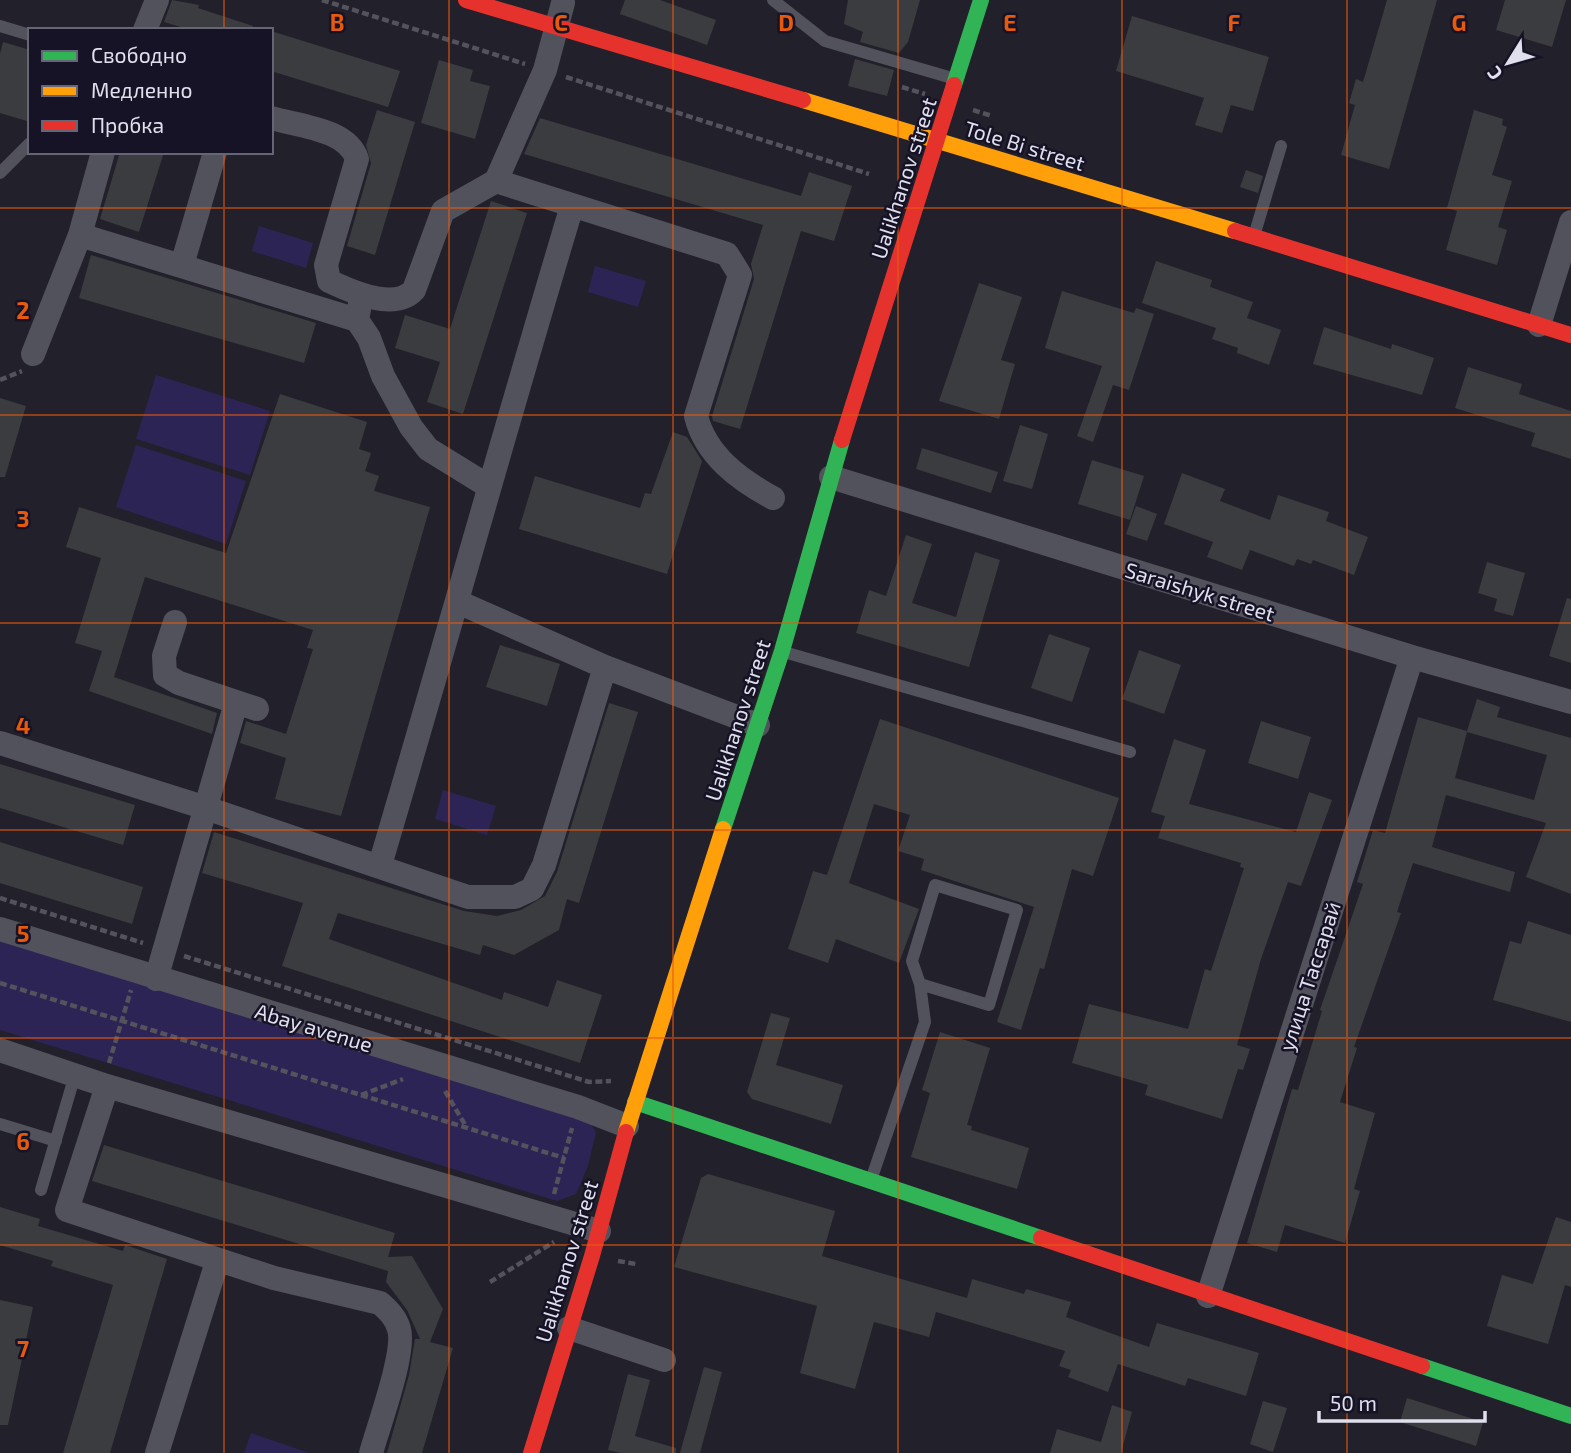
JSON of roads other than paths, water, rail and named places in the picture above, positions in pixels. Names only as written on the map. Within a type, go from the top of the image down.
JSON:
[{"type":"street","points":[[146,28],[157,0]]},
{"type":"street","name":"Tole Bi street","points":[[466,0],[561,9],[937,140],[1571,335]]},
{"type":"street","name":"Ualikhanov street","points":[[531,1453],[640,1080],[782,651],[831,477],[981,0]]},
{"type":"street","points":[[273,119],[342,138],[353,147],[356,159],[326,274],[329,281],[394,301],[406,299],[414,290],[443,211],[496,181],[545,71],[561,9]]},
{"type":"street","points":[[33,354],[80,235],[102,154]]},
{"type":"street","points":[[182,265],[214,154]]},
{"type":"street","points":[[496,181],[727,254],[733,259],[740,275],[696,416],[707,441],[726,467],[742,481],[773,498]]},
{"type":"street","points":[[380,865],[458,602],[488,486],[572,206]]},
{"type":"street","points":[[1539,325],[1571,222]]},
{"type":"street","points":[[80,235],[357,320],[369,338],[383,376],[411,427],[428,449],[488,486]]},
{"type":"street","points":[[357,320],[362,293]]},
{"type":"street","name":"Saraishyk street","points":[[831,477],[1412,657],[1571,702]]},
{"type":"street","points":[[458,602],[605,667],[758,725]]},
{"type":"street","points":[[156,979],[204,807],[247,706],[170,680],[165,675],[164,656],[174,622]]},
{"type":"street","name":"улица Тассарай","points":[[1208,1296],[1412,657]]},
{"type":"street","points":[[0,743],[204,807],[468,897],[516,897],[532,889],[544,865],[605,667]]},
{"type":"street","name":"Abay avenue","points":[[0,929],[578,1107],[631,1114]]},
{"type":"street","points":[[0,1050],[75,1075],[108,1074],[598,1231]]},
{"type":"street","points":[[108,1074],[68,1210],[217,1262],[380,1303],[392,1313],[400,1332],[400,1350],[371,1453]]},
{"type":"street","points":[[631,1114],[870,1181],[1571,1416]]},
{"type":"street","points":[[157,1453],[217,1262]]},
{"type":"street","points":[[569,1328],[664,1360]]},
{"type":"lane","points":[[773,0],[825,41],[956,79]]},
{"type":"lane","points":[[0,26],[28,34]]},
{"type":"lane","points":[[0,173],[28,145]]},
{"type":"lane","points":[[1254,236],[1281,146]]},
{"type":"lane","points":[[782,651],[1130,752]]},
{"type":"lane","points":[[870,1181],[925,1022],[920,984],[912,961],[935,885],[1017,910],[989,1005],[920,984]]},
{"type":"lane","points":[[41,1190],[75,1075]]},
{"type":"lane","points":[[0,1124],[56,1140]]}]
